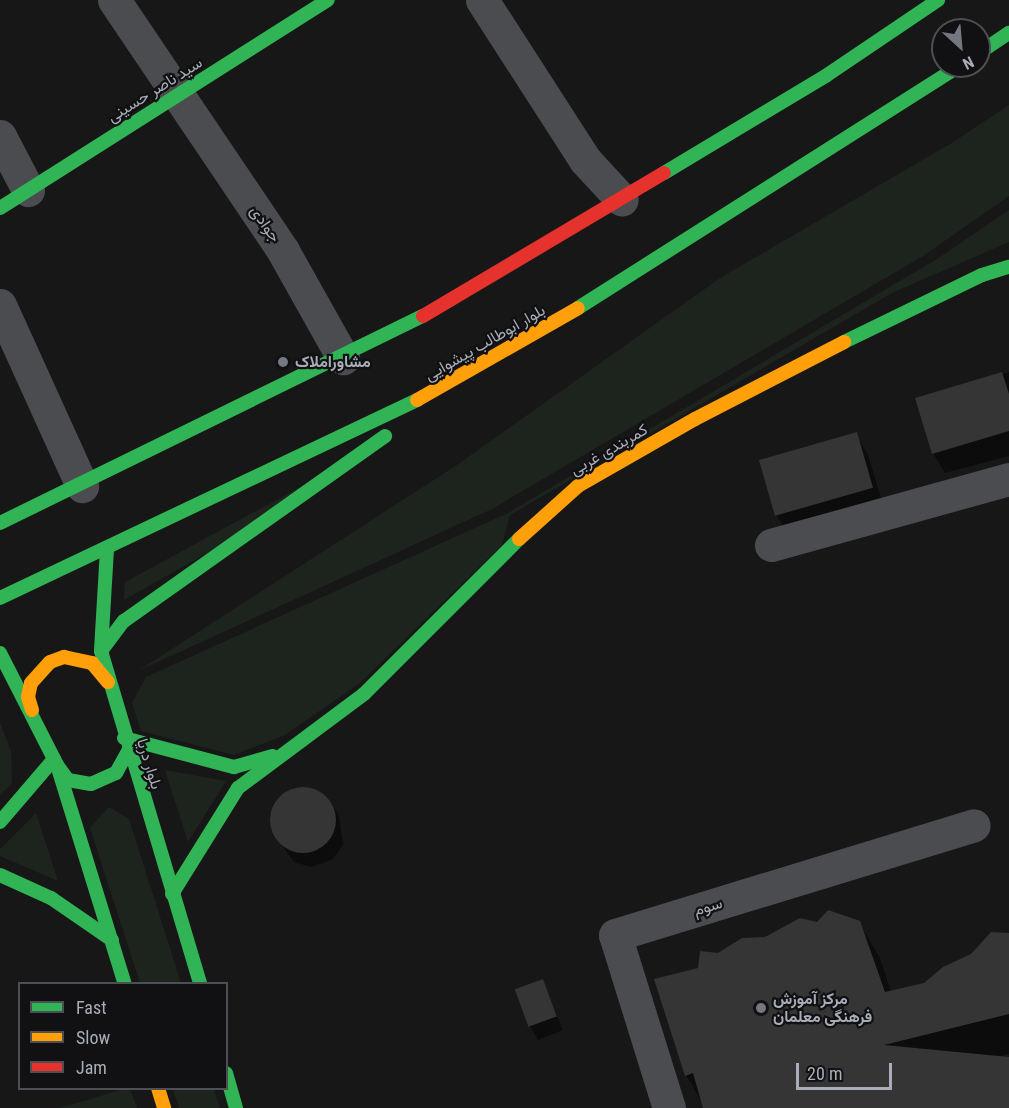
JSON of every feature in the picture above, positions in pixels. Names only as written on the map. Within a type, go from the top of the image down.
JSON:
[{"type":"main road","name":"سید ناصر حسینی","points":[[0,208],[328,0]]},
{"type":"main road","points":[[0,523],[82,486],[343,358],[447,303],[827,75],[938,0]]},
{"type":"main road","points":[[991,45],[1009,33]]},
{"type":"main road","name":"بلوار ابوطالب پیشوایی","points":[[0,598],[359,431],[496,357],[658,260],[940,78]]},
{"type":"main road","name":"کمربندی غربی","points":[[172,894],[238,788],[364,694],[520,538],[578,486],[694,419],[982,275],[1009,267]]},
{"type":"main road","points":[[101,651],[124,621],[496,357]]},
{"type":"main road","name":"بلوار دریا","points":[[106,549],[101,651],[126,745],[199,982]]},
{"type":"main road","points":[[0,653],[32,710],[55,762],[125,982]]},
{"type":"main road","points":[[32,710],[28,697],[31,683],[50,662],[64,657],[85,660],[103,672],[108,682]]},
{"type":"main road","points":[[55,762],[68,780],[92,783],[116,773],[126,745],[234,767],[288,751]]},
{"type":"main road","points":[[0,822],[55,762]]},
{"type":"main road","points":[[0,875],[51,898],[112,940]]},
{"type":"main road","points":[[228,1080],[236,1108]]},
{"type":"main road","points":[[158,1090],[164,1108]]},
{"type":"street","name":"جوادی","points":[[114,0],[176,97],[283,251],[343,358]]},
{"type":"street","points":[[482,0],[585,160],[622,200]]},
{"type":"street","points":[[0,136],[28,190]]},
{"type":"street","points":[[0,304],[82,486]]},
{"type":"street","points":[[771,545],[1009,479]]},
{"type":"street","name":"سوم","points":[[669,1108],[615,935],[974,825]]},
{"type":"shaded area","points":[[1009,105],[1009,196],[923,256],[492,509],[138,671],[457,465],[720,278],[950,144]]},
{"type":"shaded area","points":[[1009,210],[1009,242],[892,293],[510,515],[502,545],[360,683],[285,735],[234,755],[141,731],[132,703],[146,677],[508,513],[937,259]]},
{"type":"shaded area","points":[[317,478],[317,491],[124,600],[125,582]]},
{"type":"shaded area","points":[[0,723],[11,751],[12,783],[0,795]]},
{"type":"shaded area","points":[[165,770],[226,781],[188,842]]},
{"type":"shaded area","points":[[109,807],[129,819],[181,982],[140,982],[90,828]]},
{"type":"shaded area","points":[[36,813],[58,881],[0,856],[0,849]]},
{"type":"shaded area","points":[[120,1090],[130,1090],[137,1108],[60,1108]]},
{"type":"shaded area","points":[[173,1090],[214,1090],[220,1108],[179,1108]]},
{"type":"building","points":[[1002,372],[1009,394],[1009,431],[932,454],[915,398]]},
{"type":"building","points":[[857,432],[873,488],[775,516],[759,460]]},
{"type":"building","points":[[296,787],[310,787],[322,792],[331,801],[336,820],[334,833],[327,844],[310,853],[296,853],[284,848],[275,839],[270,827],[270,813],[275,801],[284,792]]},
{"type":"building","name":"مرکز آموزش فرهنگی معلمان","points":[[828,910],[860,921],[885,992],[924,983],[943,967],[971,954],[991,932],[1009,933],[1009,1014],[884,1045],[1009,1057],[1009,1108],[703,1108],[693,1073],[685,1076],[654,979],[698,968],[700,951],[718,953],[742,938],[765,937],[800,918],[817,922]]},
{"type":"building","points":[[543,979],[557,1017],[528,1027],[515,989]]},
{"type":"traffic: fast","points":[[0,208],[328,0]]},
{"type":"traffic: fast","points":[[664,173],[827,75],[938,0]]},
{"type":"traffic: fast","points":[[991,45],[1009,33]]},
{"type":"traffic: fast","points":[[578,308],[940,78]]},
{"type":"traffic: fast","points":[[844,342],[982,275],[1009,267]]},
{"type":"traffic: fast","points":[[0,523],[423,316]]},
{"type":"traffic: fast","points":[[0,598],[417,400]]},
{"type":"traffic: fast","points":[[101,651],[124,621],[385,436]]},
{"type":"traffic: fast","points":[[172,894],[238,788],[364,694],[519,539]]},
{"type":"traffic: fast","points":[[107,549],[101,651],[199,982]]},
{"type":"traffic: fast","points":[[0,653],[57,765],[124,982]]},
{"type":"traffic: fast","points":[[124,738],[234,767],[272,756]]},
{"type":"traffic: fast","points":[[57,765],[68,780],[91,784],[116,773],[128,751]]},
{"type":"traffic: fast","points":[[0,822],[54,759]]},
{"type":"traffic: fast","points":[[0,875],[51,898],[112,940]]},
{"type":"traffic: fast","points":[[228,1080],[236,1108]]},
{"type":"traffic: slow","points":[[417,400],[578,308]]},
{"type":"traffic: slow","points":[[519,539],[578,486],[695,419],[844,342]]},
{"type":"traffic: slow","points":[[32,710],[28,697],[31,683],[50,662],[64,657],[92,663],[108,682]]},
{"type":"traffic: slow","points":[[159,1090],[164,1108]]},
{"type":"traffic: jam","points":[[423,316],[664,173]]},
{"type":"place","name":"مشاوراملاک","points":[[283,362]]},
{"type":"place","name":"مرکز آموزش فرهنگی معلمان","points":[[761,1008]]}]
